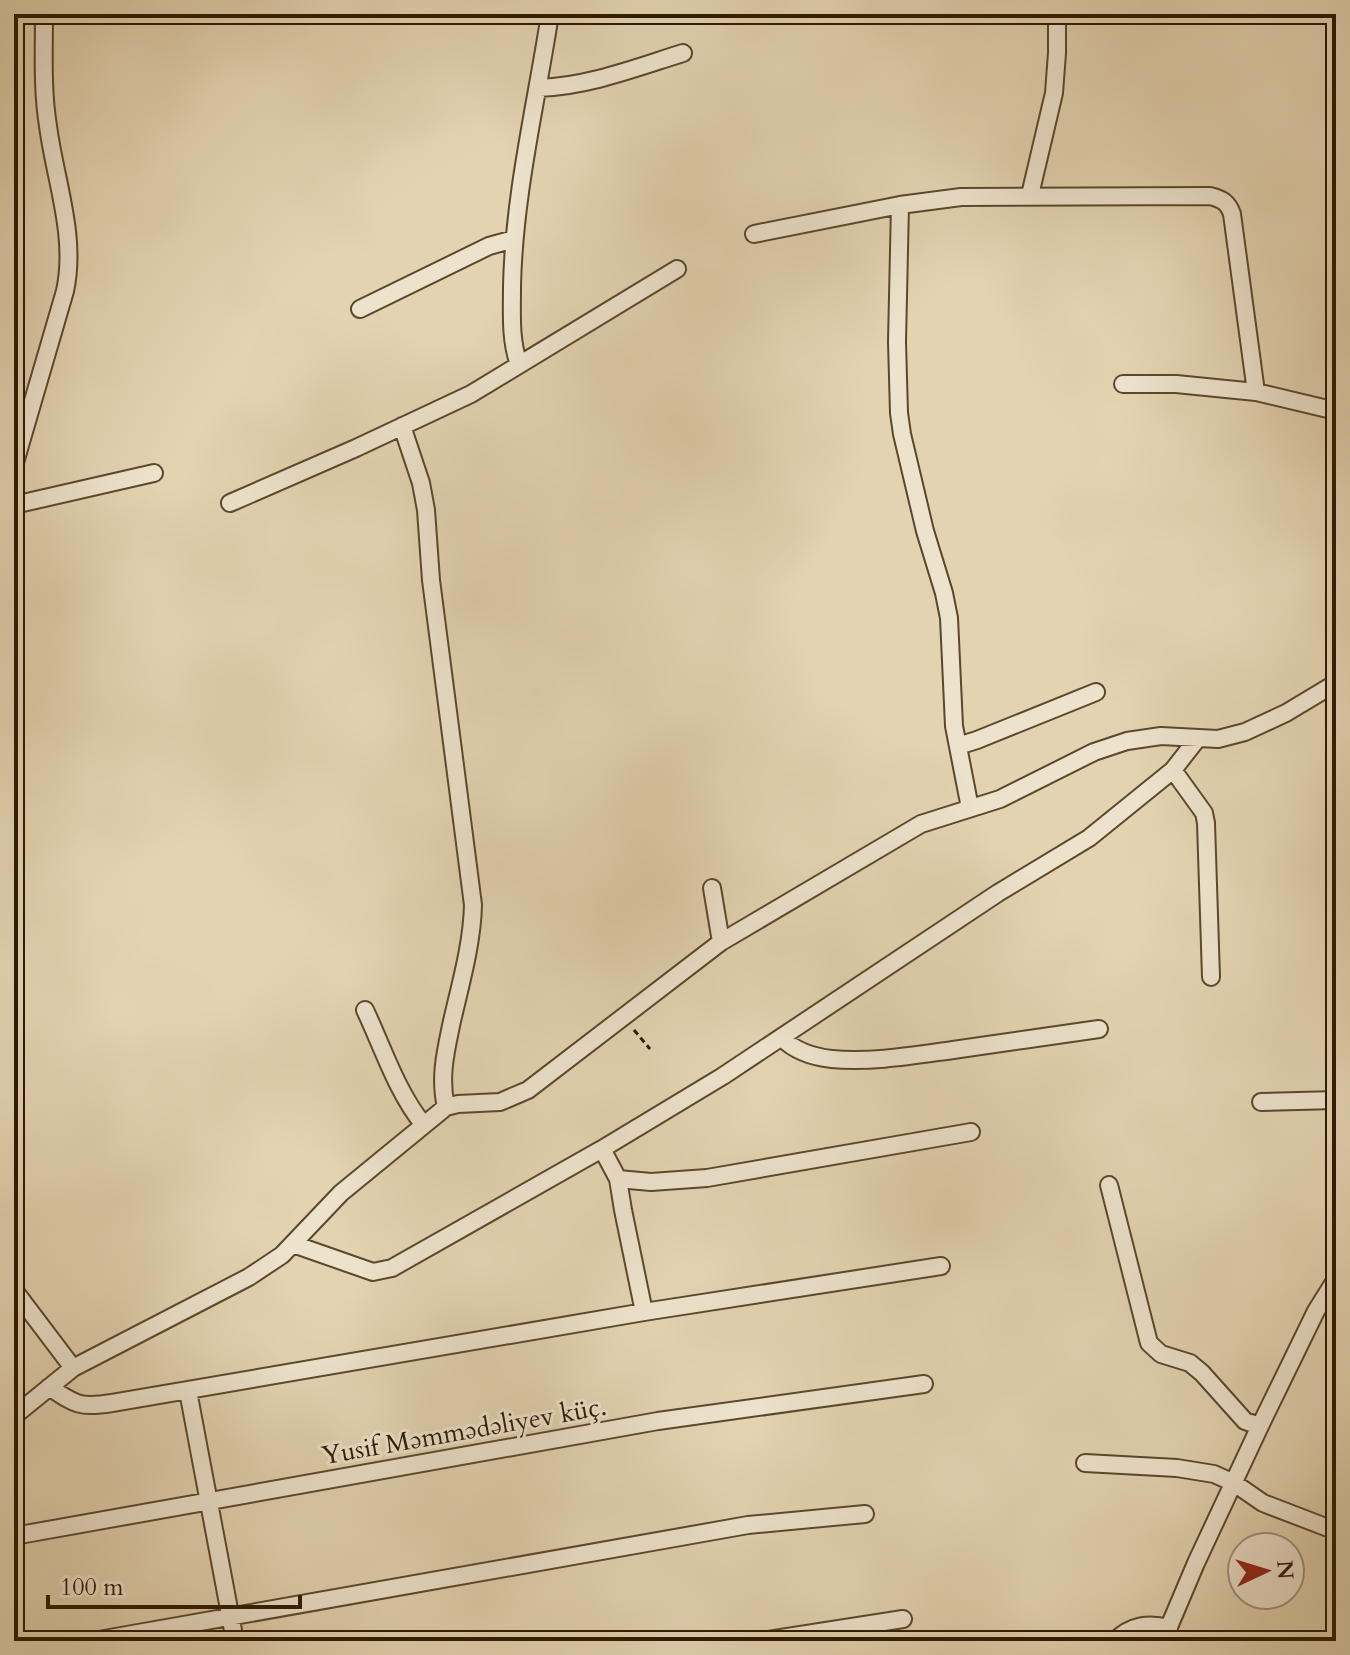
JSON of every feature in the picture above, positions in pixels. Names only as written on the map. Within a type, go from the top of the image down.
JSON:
[{"type":"street","points":[[14,466],[65,291],[69,265],[68,237],[45,108],[44,14]]},
{"type":"street","points":[[519,365],[511,329],[514,239],[524,159],[550,14]]},
{"type":"street","points":[[1030,195],[1054,93],[1057,14]]},
{"type":"street","points":[[539,88],[589,82],[683,53]]},
{"type":"street","points":[[754,234],[900,205],[961,197],[1210,196],[1221,199],[1229,205],[1232,214],[1256,392]]},
{"type":"street","points":[[900,205],[899,413],[949,618],[954,726],[970,808]]},
{"type":"street","points":[[360,309],[489,246],[514,239]]},
{"type":"street","points":[[230,503],[460,399],[677,269]]},
{"type":"street","points":[[1123,384],[1176,384],[1256,392],[1336,411]]},
{"type":"street","points":[[402,426],[421,483],[426,510],[427,551],[473,905],[472,933],[443,1065],[442,1091],[446,1107]]},
{"type":"street","points":[[14,505],[154,473]]},
{"type":"street","points":[[14,1416],[73,1368],[249,1277],[282,1255],[335,1198],[446,1107],[500,1102],[528,1090],[721,942],[921,824],[1000,799],[1094,752],[1127,741],[1161,736],[1218,739],[1245,732],[1286,713],[1336,683]]},
{"type":"street","points":[[958,746],[1096,692]]},
{"type":"street","points":[[293,1244],[373,1272],[384,1271],[602,1149],[782,1038],[998,893],[1089,838],[1173,770],[1198,738]]},
{"type":"street","points":[[1173,770],[1198,805],[1206,823],[1211,977]]},
{"type":"street","points":[[712,888],[721,942]]},
{"type":"street","points":[[365,1010],[411,1110],[423,1124]]},
{"type":"street","points":[[782,1038],[804,1053],[832,1059],[873,1059],[1099,1029]]},
{"type":"street","points":[[1261,1102],[1336,1100]]},
{"type":"street","points":[[618,1179],[651,1182],[707,1178],[971,1132]]},
{"type":"street","points":[[602,1149],[618,1179],[644,1312]]},
{"type":"street","points":[[1109,1185],[1149,1343],[1161,1354],[1190,1363],[1245,1421],[1260,1426]]},
{"type":"street","points":[[49,1387],[71,1402],[92,1406],[644,1312],[941,1266]]},
{"type":"street","points":[[1115,1641],[1138,1625],[1156,1625],[1166,1634],[1260,1426],[1316,1311],[1336,1279]]},
{"type":"street","points":[[14,1290],[73,1368]]},
{"type":"street","name":"Yusif Məmmədəliyev küç.","points":[[14,1536],[658,1421],[924,1384]]},
{"type":"street","points":[[188,1391],[235,1641]]},
{"type":"street","points":[[1085,1463],[1177,1468],[1214,1474],[1234,1483],[1263,1503],[1336,1531]]},
{"type":"street","points":[[93,1641],[748,1525],[865,1514]]},
{"type":"street","points":[[761,1641],[903,1619]]},
{"type":"path","points":[[624,1018],[650,1049]]}]
